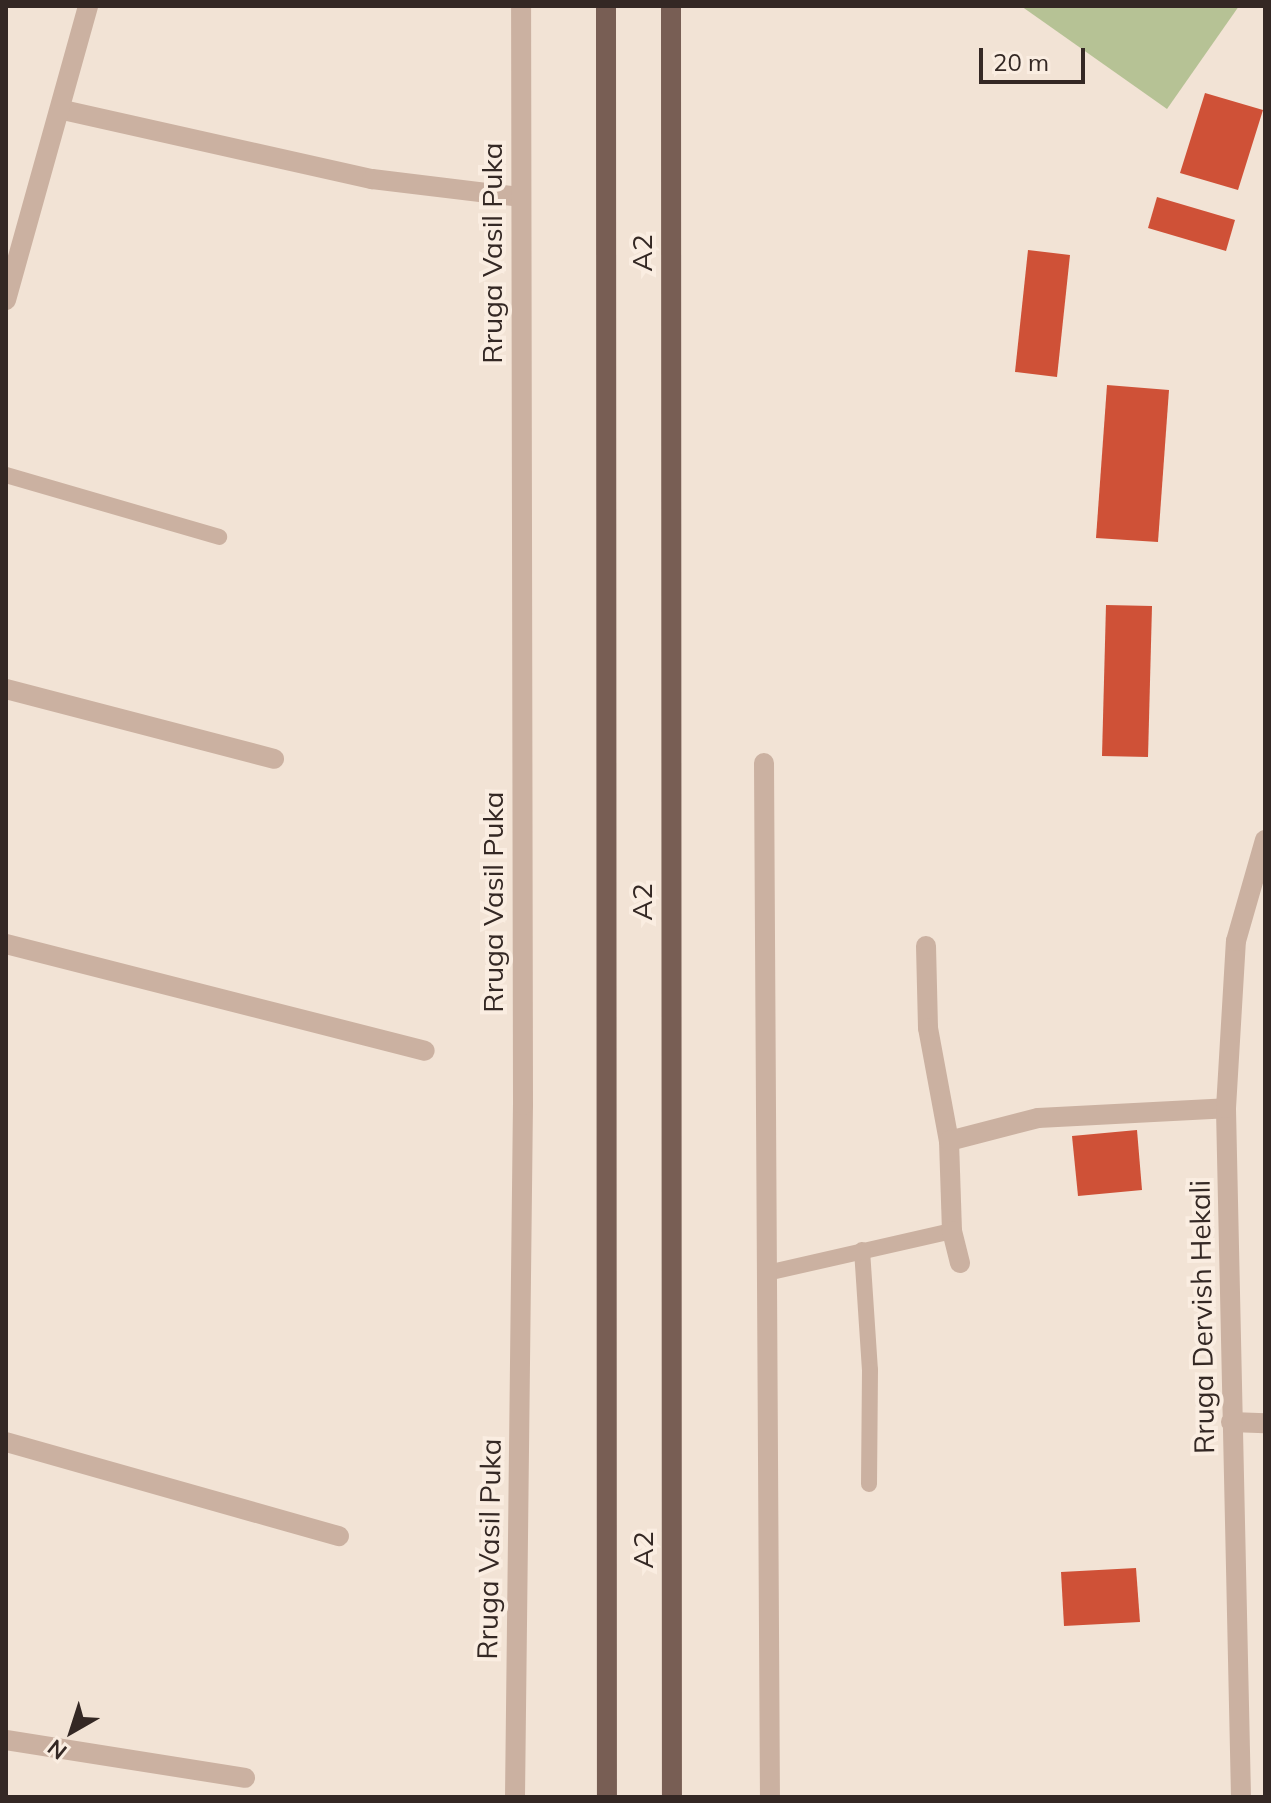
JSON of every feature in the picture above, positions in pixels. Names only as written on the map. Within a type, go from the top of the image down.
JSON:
[{"type":"main road","name":"A2","points":[[606,6],[607,1797]]},
{"type":"main road","name":"A2","points":[[671,6],[672,1797]]},
{"type":"street","points":[[6,300],[63,110],[88,6]]},
{"type":"street","name":"Rruga Vasil Puka","points":[[515,1797],[523,1105],[521,6]]},
{"type":"street","points":[[63,110],[428,188],[520,197]]},
{"type":"street","points":[[6,689],[274,759]]},
{"type":"street","points":[[764,763],[770,1797]]},
{"type":"street","name":"Rruga Dervish Hekali","points":[[1241,1797],[1226,1108],[1236,941],[1265,840]]},
{"type":"street","points":[[6,944],[425,1051]]},
{"type":"street","points":[[926,946],[928,1028],[949,1141],[952,1231],[960,1263]]},
{"type":"street","points":[[949,1141],[1038,1118],[1226,1108]]},
{"type":"street","points":[[1231,1422],[1265,1423]]},
{"type":"street","points":[[6,1442],[339,1536]]},
{"type":"street","points":[[6,1740],[245,1778]]},
{"type":"lane","points":[[6,475],[219,537]]},
{"type":"lane","points":[[767,1273],[952,1231]]},
{"type":"lane","points":[[862,1250],[870,1370],[869,1484]]},
{"type":"green space","points":[[1021,6],[1239,6],[1167,109]]},
{"type":"building","points":[[1205,93],[1263,110],[1238,190],[1180,173]]},
{"type":"building","points":[[1157,197],[1235,220],[1226,251],[1148,228]]},
{"type":"building","points":[[1028,250],[1070,255],[1057,377],[1015,372]]},
{"type":"building","points":[[1107,385],[1169,390],[1158,542],[1096,538]]},
{"type":"building","points":[[1106,605],[1152,606],[1148,757],[1102,756]]},
{"type":"building","points":[[1137,1130],[1142,1190],[1078,1196],[1072,1136]]},
{"type":"building","points":[[1136,1568],[1140,1622],[1064,1626],[1061,1572]]}]
